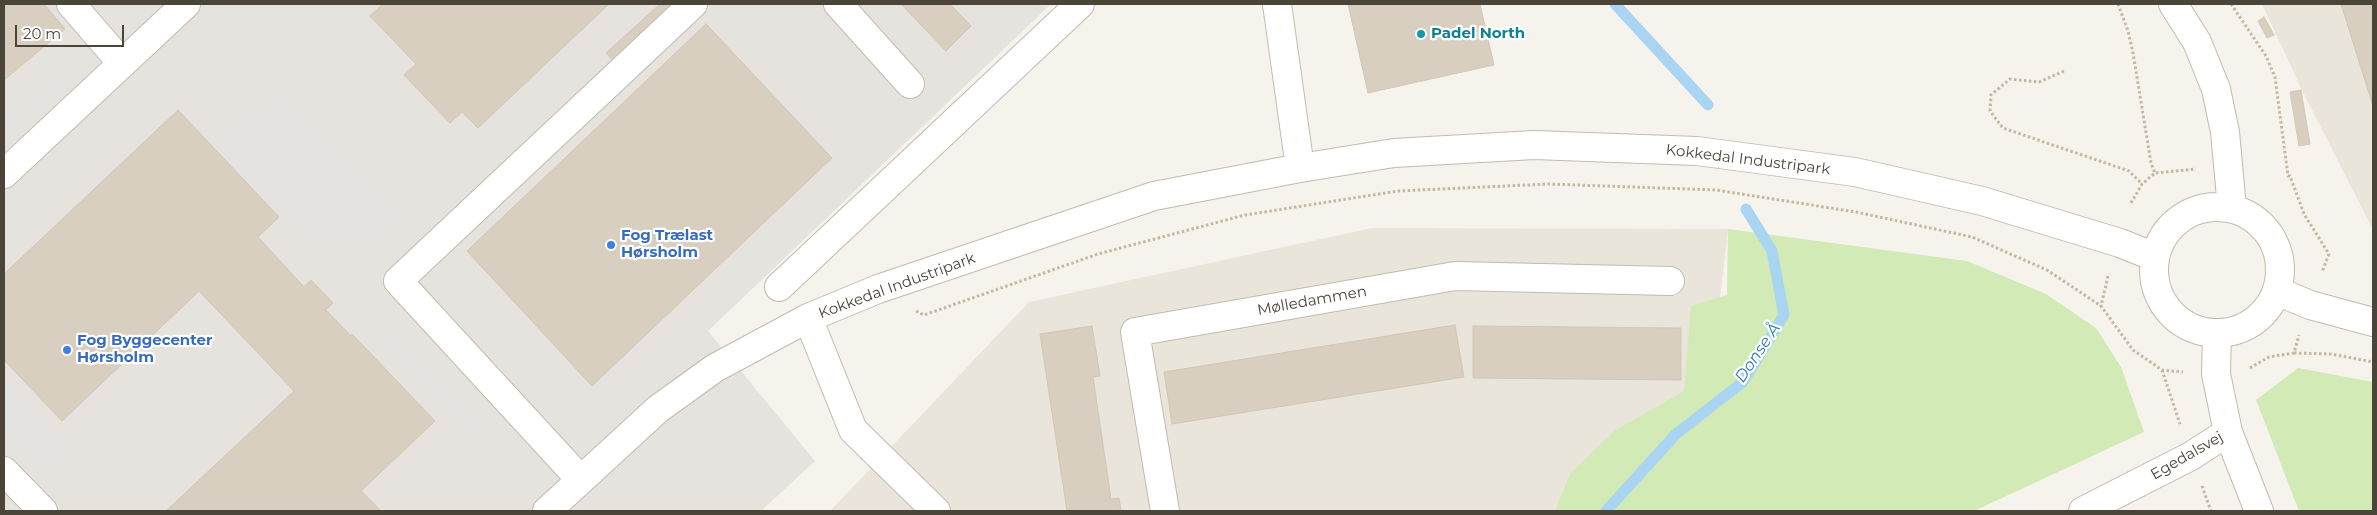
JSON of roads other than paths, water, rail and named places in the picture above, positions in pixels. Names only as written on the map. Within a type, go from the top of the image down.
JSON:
[{"type":"street","points":[[71,4],[122,63]]},
{"type":"street","points":[[581,480],[398,281],[693,4]]},
{"type":"street","points":[[838,4],[910,84]]},
{"type":"street","points":[[779,288],[1080,4]]},
{"type":"street","points":[[1277,4],[1300,168]]},
{"type":"street","points":[[2173,4],[2197,42],[2216,89],[2225,132],[2232,208]]},
{"type":"street","points":[[4,174],[122,63],[173,8]]},
{"type":"street","name":"Kokkedal Industripark","points":[[547,511],[658,409],[715,368],[808,318],[878,289],[1154,196],[1300,168],[1394,153],[1534,145],[1697,151],[1855,172],[1982,201],[2120,243],[2155,257]]},
{"type":"street","points":[[2212,207],[2232,208],[2255,220],[2272,240],[2280,265],[2277,290],[2267,308],[2253,321],[2236,330],[2217,333],[2195,329],[2176,318],[2162,301],[2155,280],[2155,257],[2162,238],[2175,222],[2189,213],[2212,207]]},
{"type":"street","name":"Mølledammen","points":[[1165,511],[1135,332],[1455,276],[1670,281]]},
{"type":"street","points":[[2277,290],[2310,305],[2373,322]]},
{"type":"street","points":[[808,318],[853,430],[936,511]]},
{"type":"street","name":"Egedalsvej","points":[[2083,511],[2191,456],[2228,432],[2216,374],[2217,333]]},
{"type":"street","points":[[2228,432],[2259,511]]},
{"type":"street","points":[[4,471],[43,511]]},
{"type":"waterway","name":"Donse Å","points":[[1615,4],[1708,105]]},
{"type":"waterway","name":"Donse Å","points":[[1606,511],[1676,434],[1743,382],[1784,315],[1772,251],[1746,209]]},
{"type":"place","name":"Padel North","points":[[1421,34]]},
{"type":"place","name":"Fog Trælast Hørsholm","points":[[611,245]]},
{"type":"place","name":"Fog Byggecenter Hørsholm","points":[[67,350]]}]
